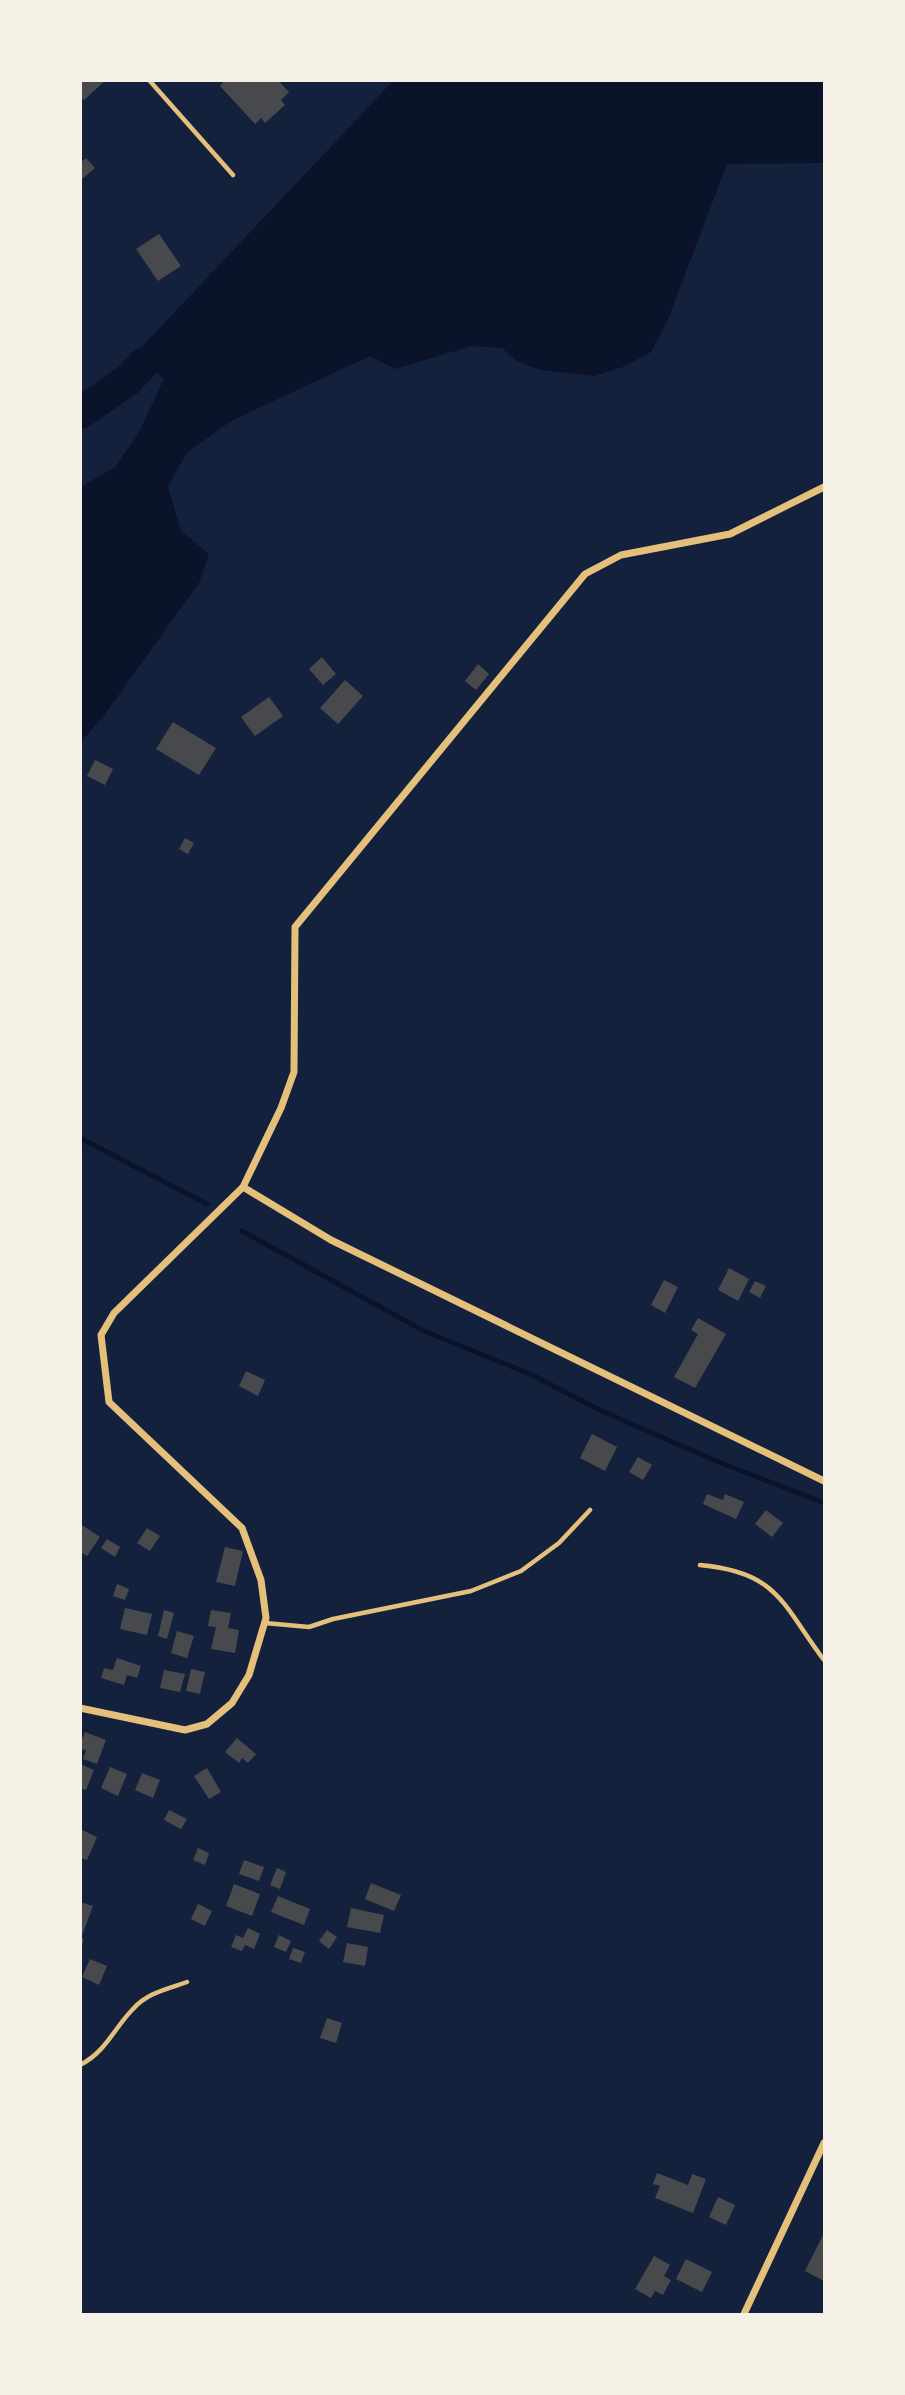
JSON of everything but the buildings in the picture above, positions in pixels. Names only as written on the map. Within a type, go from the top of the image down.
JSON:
[{"type":"street","points":[[80,1708],[185,1730],[207,1724],[232,1703],[249,1675],[265,1623],[261,1580],[242,1528],[109,1402],[101,1335],[114,1313],[243,1187],[281,1108],[294,1072],[295,927],[466,715],[585,574],[621,555],[730,534],[824,487]]},
{"type":"street","points":[[243,1187],[331,1240],[824,1482]]},
{"type":"street","points":[[744,2315],[824,2143]]},
{"type":"lane","points":[[149,80],[233,174]]},
{"type":"lane","points":[[265,1623],[309,1627],[333,1619],[411,1602],[440,1600],[471,1591],[522,1571],[559,1543],[590,1510]]},
{"type":"lane","points":[[700,1565],[746,1572],[766,1583],[780,1597],[824,1660]]},
{"type":"lane","points":[[80,2065],[100,2051],[124,2018],[144,1999],[187,1982]]},
{"type":"water","points":[[393,81],[824,81],[824,163],[727,164],[667,322],[651,352],[623,367],[594,376],[540,370],[517,361],[502,348],[472,346],[395,369],[370,356],[231,421],[187,453],[168,486],[181,531],[209,554],[199,583],[105,714],[81,742],[81,487],[115,467],[138,434],[164,379],[134,355]]},
{"type":"waterway","points":[[80,413],[127,381],[144,363]]},
{"type":"waterway","points":[[80,1138],[207,1204]]},
{"type":"waterway","points":[[242,1231],[424,1331],[530,1374],[602,1411],[716,1461],[824,1503]]}]
